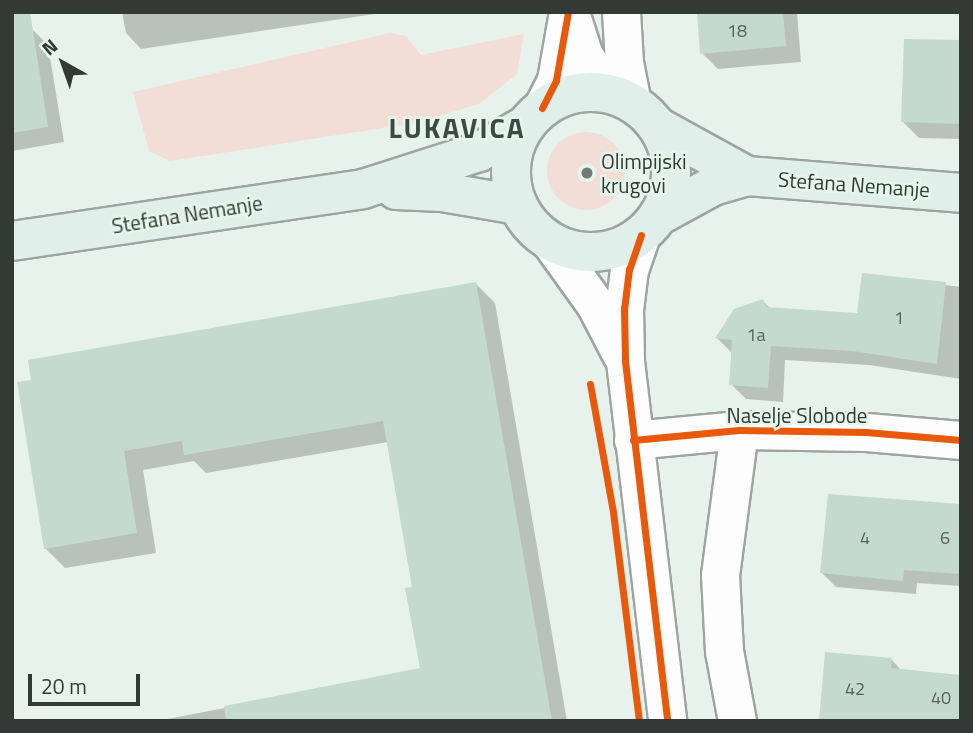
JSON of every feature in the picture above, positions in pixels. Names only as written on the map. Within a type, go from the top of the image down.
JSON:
[{"type":"main road","points":[[575,93],[634,108],[668,148],[671,172],[649,226],[620,247],[596,252],[572,250],[549,240],[531,226],[518,205],[511,164],[534,117],[575,93]]},
{"type":"main road","name":"Stefana Nemanje","points":[[634,108],[747,176]]},
{"type":"main road","name":"Stefana Nemanje","points":[[12,241],[363,189],[480,152],[534,117]]},
{"type":"main road","name":"Stefana Nemanje","points":[[649,226],[713,186],[747,176],[961,193]]},
{"type":"main road","name":"Stefana Nemanje","points":[[363,189],[442,192],[518,205]]},
{"type":"street","points":[[569,12],[584,56],[634,108]]},
{"type":"street","points":[[534,117],[556,80],[569,12]]},
{"type":"street","points":[[621,12],[624,62],[634,108]]},
{"type":"street","points":[[649,226],[626,295],[625,361],[667,721]]},
{"type":"street","points":[[549,240],[595,304],[625,361]]},
{"type":"street","name":"Naselje Slobode","points":[[737,721],[724,651],[720,575],[739,430]]},
{"type":"street","name":"Naselje Slobode","points":[[634,440],[739,430],[866,432],[961,440]]},
{"type":"shaded area","points":[[390,33],[406,36],[421,55],[524,34],[517,74],[479,104],[415,123],[170,161],[149,151],[133,92]]},
{"type":"shaded area","points":[[586,132],[601,135],[614,143],[622,156],[625,171],[622,186],[614,199],[601,207],[586,210],[571,207],[558,199],[550,186],[547,171],[550,156],[558,143],[571,135]]},
{"type":"building","points":[[12,12],[30,12],[48,127],[12,133]]},
{"type":"building","points":[[697,12],[783,12],[786,46],[700,54]]},
{"type":"building","points":[[904,39],[961,40],[961,124],[901,122]]},
{"type":"building","points":[[862,273],[946,282],[937,364],[853,351],[771,346],[768,388],[729,385],[732,340],[715,338],[734,309],[763,299],[767,307],[857,313]]},
{"type":"building","points":[[476,282],[552,721],[226,721],[224,706],[420,668],[405,588],[412,587],[383,421],[184,455],[182,441],[124,451],[137,533],[44,549],[17,382],[31,380],[28,360]]},
{"type":"building","points":[[828,494],[961,504],[961,574],[904,570],[903,581],[820,573]]},
{"type":"building","points":[[825,652],[892,658],[891,668],[961,675],[961,721],[819,721]]},
{"type":"cycle path","points":[[542,108],[556,80],[568,12]]},
{"type":"cycle path","points":[[641,235],[629,269],[624,308],[625,361],[667,721]]},
{"type":"cycle path","points":[[590,384],[613,512],[639,721]]},
{"type":"cycle path","points":[[633,440],[739,430],[866,432],[961,440]]},
{"type":"place","name":"Olimpijski krugovi","points":[[587,173]]},
{"type":"district","name":"LUKAVICA","points":[[457,128]]}]
